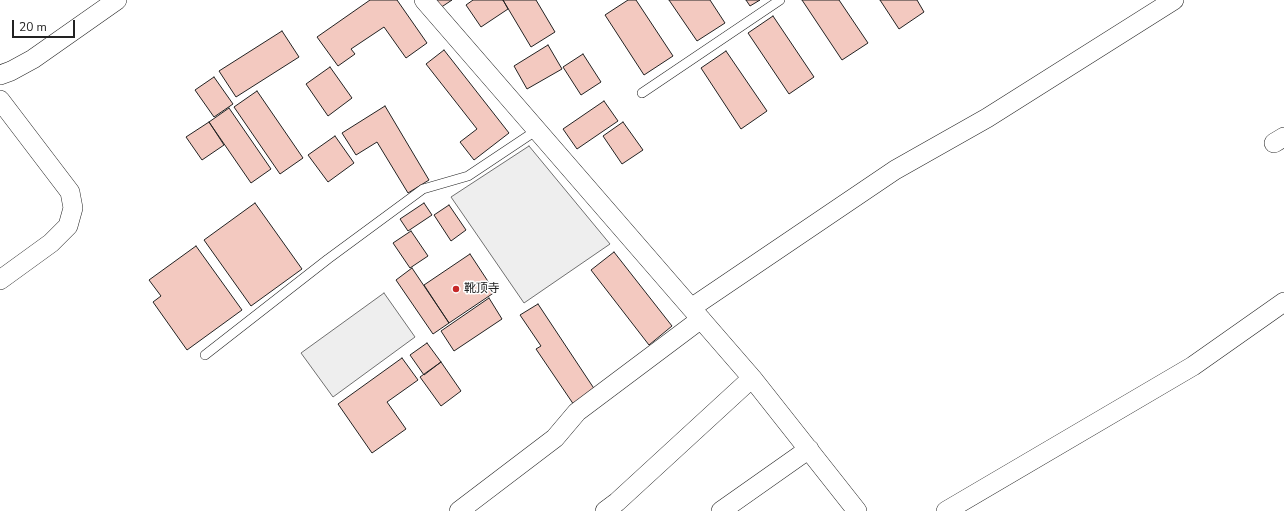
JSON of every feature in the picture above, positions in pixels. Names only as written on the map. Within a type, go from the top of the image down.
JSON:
[{"type":"street","points":[[0,75],[34,59],[118,0]]},
{"type":"street","points":[[424,0],[752,378],[857,511]]},
{"type":"street","points":[[459,511],[555,438],[577,412],[696,313],[895,170],[987,118],[1174,0]]},
{"type":"street","points":[[0,100],[70,192],[73,208],[68,226],[50,243],[0,280]]},
{"type":"street","points":[[946,511],[1193,366],[1284,302]]},
{"type":"street","points":[[605,511],[617,502],[752,378]]},
{"type":"street","points":[[721,511],[808,449]]},
{"type":"lane","points":[[642,93],[780,0]]},
{"type":"lane","points":[[205,355],[328,259],[423,189],[468,176],[537,130]]},
{"type":"shaded area","points":[[529,146],[610,244],[524,303],[451,197]]},
{"type":"shaded area","points":[[384,293],[415,337],[333,397],[301,353]]},
{"type":"building","points":[[370,0],[397,0],[427,43],[406,58],[384,27],[351,49],[355,54],[338,66],[317,37]]},
{"type":"building","points":[[434,0],[452,0],[440,8]]},
{"type":"building","points":[[473,0],[503,0],[508,9],[481,27],[466,5]]},
{"type":"building","points":[[503,0],[536,0],[555,32],[531,47]]},
{"type":"building","points":[[628,0],[636,0],[673,56],[644,75],[605,15]]},
{"type":"building","points":[[669,0],[710,0],[725,23],[697,41]]},
{"type":"building","points":[[746,0],[760,0],[750,6]]},
{"type":"building","points":[[802,0],[839,0],[868,43],[842,60]]},
{"type":"building","points":[[880,0],[917,0],[924,12],[899,29]]},
{"type":"building","points":[[773,16],[814,77],[789,94],[748,33]]},
{"type":"building","points":[[282,31],[299,57],[236,97],[219,71]]},
{"type":"building","points":[[548,45],[562,69],[527,89],[514,66]]},
{"type":"building","points":[[444,50],[509,133],[474,160],[460,142],[477,129],[426,64]]},
{"type":"building","points":[[726,51],[767,111],[741,129],[701,68]]},
{"type":"building","points":[[583,54],[601,82],[581,95],[563,67]]},
{"type":"building","points":[[330,67],[352,98],[328,116],[306,84]]},
{"type":"building","points":[[214,77],[233,104],[214,117],[195,90]]},
{"type":"building","points":[[257,91],[303,158],[280,174],[234,107]]},
{"type":"building","points":[[604,101],[618,121],[577,149],[563,129]]},
{"type":"building","points":[[385,106],[429,180],[408,193],[377,142],[356,155],[342,133]]},
{"type":"building","points":[[229,108],[271,169],[251,183],[209,122]]},
{"type":"building","points":[[209,122],[224,145],[202,160],[186,137]]},
{"type":"building","points":[[623,122],[643,150],[622,164],[603,136]]},
{"type":"building","points":[[335,136],[354,163],[328,182],[308,155]]},
{"type":"building","points":[[255,203],[302,269],[251,306],[204,240]]},
{"type":"building","points":[[424,203],[432,215],[408,231],[400,219]]},
{"type":"building","points":[[449,205],[466,230],[451,241],[434,215]]},
{"type":"building","points":[[411,231],[428,256],[410,268],[393,243]]},
{"type":"building","points":[[196,246],[242,310],[187,350],[153,302],[161,296],[149,280]]},
{"type":"building","points":[[614,252],[672,326],[649,345],[591,270]]},
{"type":"building","points":[[470,254],[495,292],[449,323],[424,285]]},
{"type":"building","points":[[412,268],[449,323],[433,334],[396,280]]},
{"type":"building","points":[[489,298],[502,319],[454,351],[441,331]]},
{"type":"building","points":[[538,304],[595,390],[574,405],[536,349],[541,346],[520,315]]},
{"type":"building","points":[[427,343],[441,362],[424,375],[410,355]]},
{"type":"building","points":[[402,358],[418,380],[387,402],[406,429],[372,453],[338,404]]},
{"type":"building","points":[[441,362],[461,391],[441,406],[420,377]]},
{"type":"place","name":"靴顶寺","points":[[456,289]]}]
